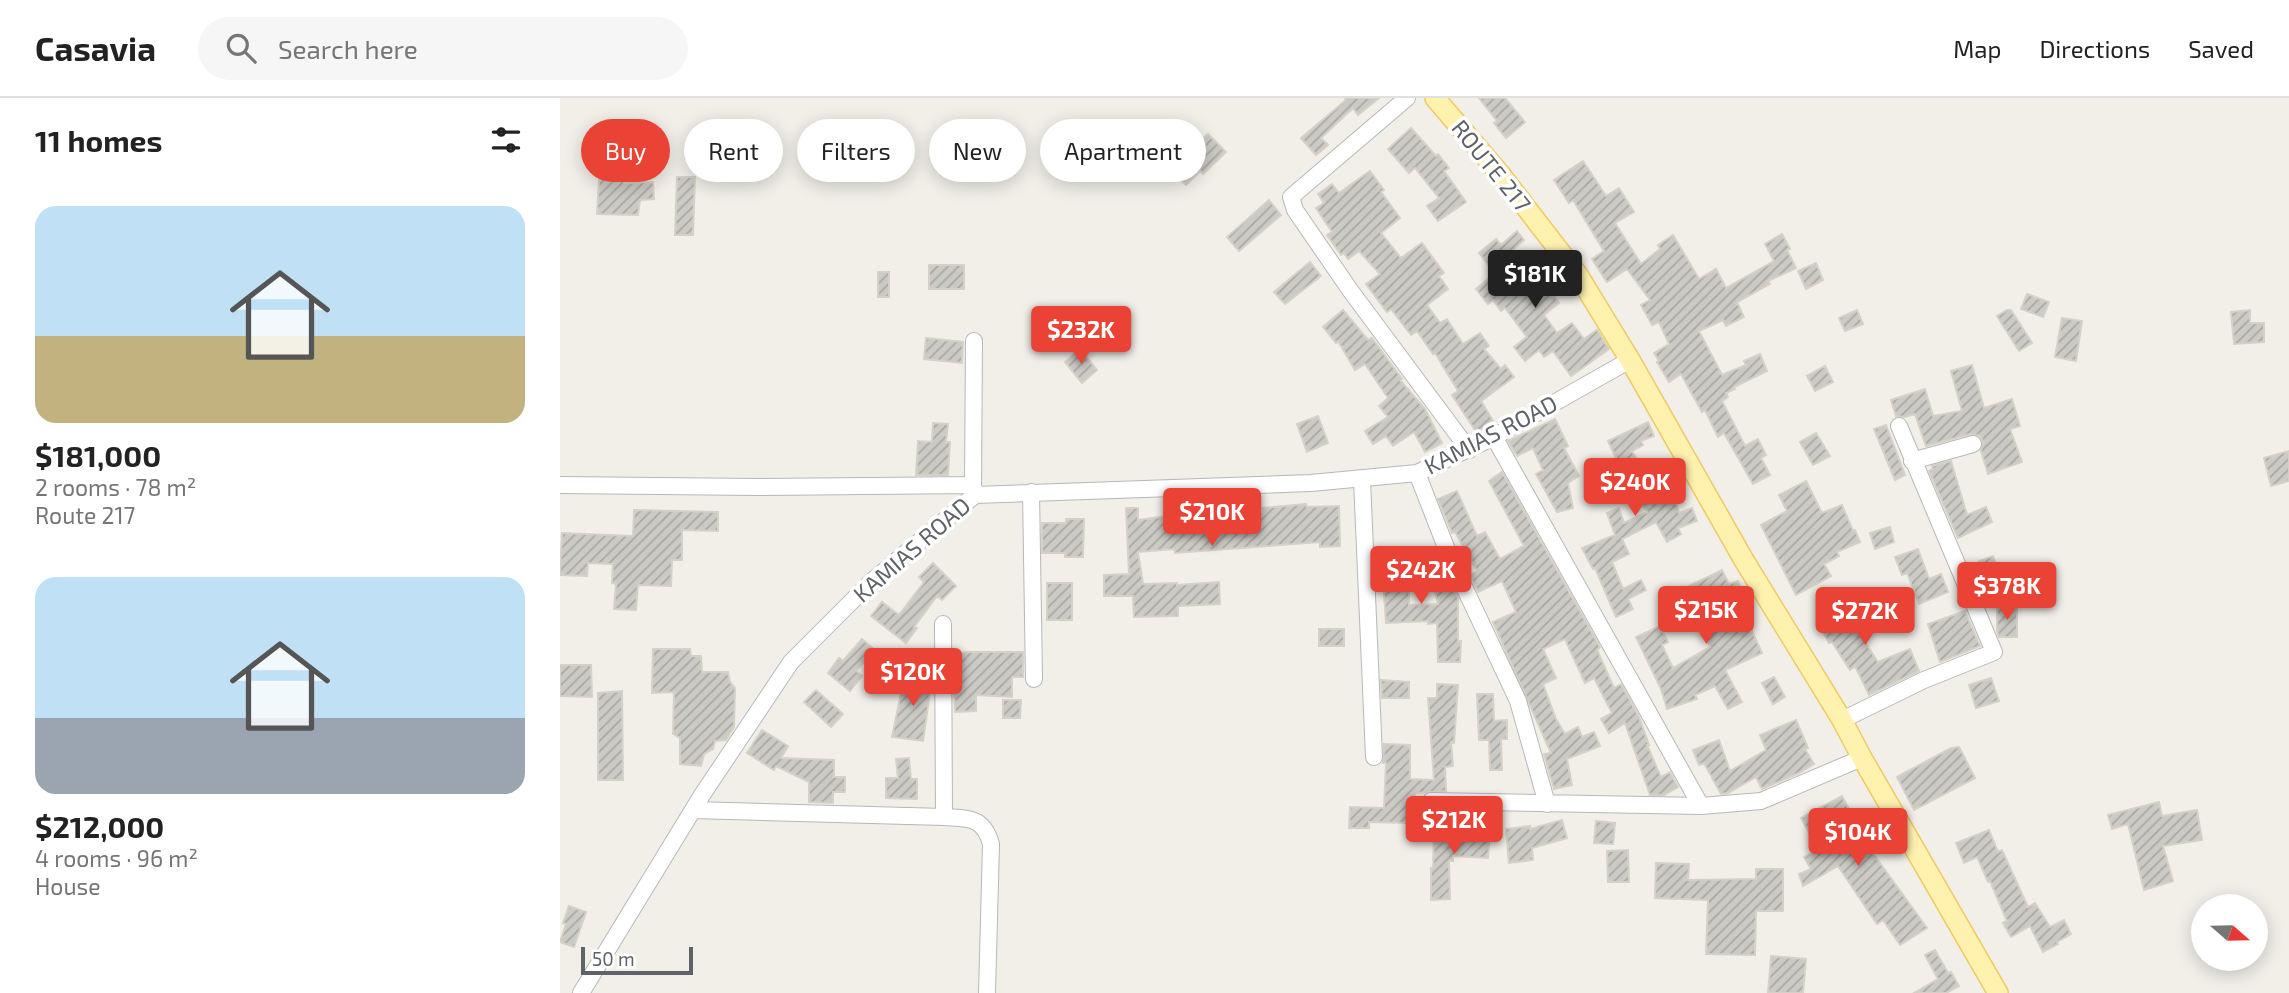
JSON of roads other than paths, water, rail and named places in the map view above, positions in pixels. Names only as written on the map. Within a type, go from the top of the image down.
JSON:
[{"type":"main road","name":"ROUTE 217","points":[[1435,98],[1501,175],[1578,275],[1630,360],[1745,562],[1842,720],[1861,758],[1998,993]]},
{"type":"street","points":[[1406,98],[1291,197],[1295,210],[1350,290],[1469,450]]},
{"type":"street","points":[[560,485],[974,490],[974,341]]},
{"type":"street","name":"KAMIAS ROAD","points":[[581,993],[693,810],[791,662],[870,583],[974,490],[1031,492],[1362,480],[1417,472],[1494,437],[1630,360]]},
{"type":"street","points":[[1842,720],[1924,680],[1994,652],[1899,426]]},
{"type":"street","points":[[1494,437],[1701,806]]},
{"type":"street","points":[[1912,461],[1973,443]]},
{"type":"street","points":[[1417,472],[1449,555],[1517,701],[1535,754],[1547,804]]},
{"type":"street","points":[[1362,480],[1374,757]]},
{"type":"street","points":[[1031,492],[1034,679]]},
{"type":"street","points":[[943,624],[944,817]]},
{"type":"street","points":[[1431,801],[1701,806],[1761,801],[1861,758]]},
{"type":"street","points":[[693,810],[976,820],[987,830],[991,844],[987,993]]}]
